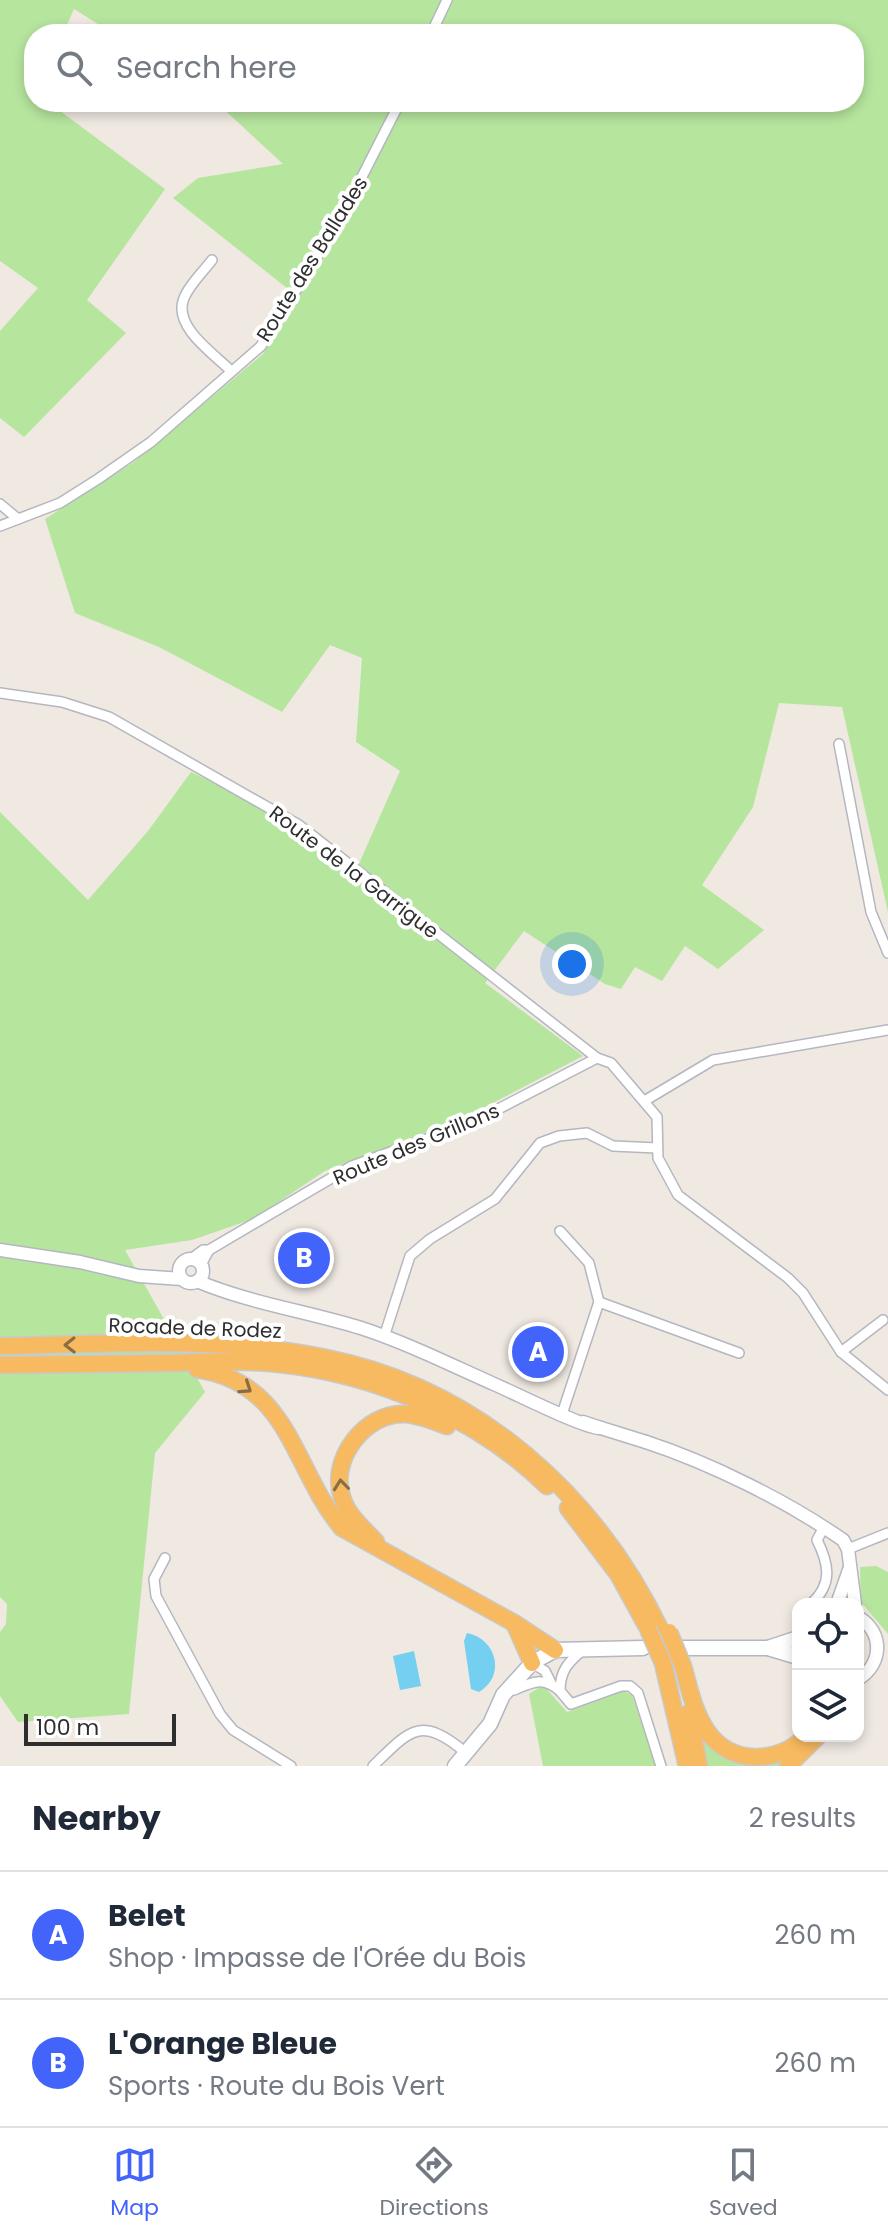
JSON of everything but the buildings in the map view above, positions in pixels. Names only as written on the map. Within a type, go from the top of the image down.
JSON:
[{"type":"highway","name":"Rocade de Rodez","points":[[0,1346],[239,1346],[329,1358],[383,1374],[458,1408],[530,1455],[601,1530],[644,1595],[660,1631],[690,1716],[699,1766]]},
{"type":"highway","points":[[72,1364],[209,1371],[252,1390],[287,1429],[323,1505],[342,1528],[514,1623],[555,1650]]},
{"type":"highway","name":"Rocade de Rodez","points":[[0,1365],[279,1364],[354,1379],[412,1398],[481,1434],[542,1482],[594,1539],[660,1631]]},
{"type":"highway","points":[[382,1549],[347,1510],[339,1479],[341,1462],[362,1432],[382,1419],[403,1414],[447,1425],[524,1472],[618,1574]]},
{"type":"highway","points":[[514,1623],[532,1663]]},
{"type":"highway","name":"Rocade de Rodez","points":[[673,1665],[687,1766]]},
{"type":"highway","points":[[673,1665],[705,1728],[730,1751],[751,1757],[772,1756],[798,1742]]},
{"type":"highway","points":[[788,1766],[812,1742]]},
{"type":"main road","points":[[768,1648],[792,1640]]},
{"type":"main road","points":[[455,1766],[477,1739],[485,1721],[491,1719],[532,1663],[555,1650],[643,1648]]},
{"type":"main road","points":[[683,1648],[768,1648],[792,1655]]},
{"type":"street","points":[[436,24],[447,0]]},
{"type":"street","name":"Route des Ballades","points":[[0,526],[60,503],[98,479],[151,442],[261,346],[341,218],[395,112]]},
{"type":"street","points":[[212,260],[183,299],[181,314],[188,329],[230,370]]},
{"type":"street","points":[[0,504],[18,519]]},
{"type":"street","name":"Route de la Garrigue","points":[[0,693],[62,702],[109,717],[299,825],[597,1058]]},
{"type":"street","points":[[839,744],[871,912],[888,953]]},
{"type":"street","points":[[646,1100],[713,1060],[888,1030]]},
{"type":"street","points":[[597,1058],[611,1063],[646,1100],[659,1124],[657,1148],[661,1167],[678,1195],[788,1278],[803,1293],[841,1352],[888,1390]]},
{"type":"street","name":"Route des Grillons","points":[[195,1268],[209,1250],[352,1166],[471,1123],[597,1058]]},
{"type":"street","points":[[384,1337],[410,1256],[430,1239],[495,1199],[540,1143],[559,1136],[587,1133],[613,1146],[657,1148]]},
{"type":"street","points":[[560,1231],[589,1263],[599,1302],[562,1414]]},
{"type":"street","points":[[0,1250],[61,1258],[139,1276],[195,1268]]},
{"type":"street","points":[[195,1268],[216,1289],[384,1337],[562,1414],[678,1452],[824,1527],[843,1540],[848,1549],[854,1598]]},
{"type":"street","points":[[162,1275],[182,1279],[195,1268]]},
{"type":"street","points":[[599,1302],[739,1353]]},
{"type":"street","points":[[841,1352],[883,1320]]},
{"type":"street","points":[[818,1598],[824,1592],[828,1564],[817,1540],[824,1527]]},
{"type":"street","points":[[848,1549],[888,1533]]},
{"type":"street","points":[[165,1558],[154,1579],[156,1596],[220,1714],[233,1730],[291,1766]]},
{"type":"street","points":[[828,1564],[850,1566]]},
{"type":"street","points":[[839,1598],[850,1566]]},
{"type":"street","points":[[864,1621],[874,1632],[878,1643],[874,1663]]},
{"type":"street","points":[[874,1632],[888,1638]]},
{"type":"street","points":[[560,1691],[560,1677],[568,1661],[583,1649]]},
{"type":"street","points":[[864,1673],[888,1655]]},
{"type":"street","points":[[532,1663],[545,1671],[551,1683],[571,1704],[621,1686],[630,1686],[638,1693],[661,1766]]},
{"type":"street","points":[[512,1690],[537,1680],[551,1683]]},
{"type":"street","points":[[373,1766],[410,1731],[424,1729],[443,1735],[465,1752]]},
{"type":"green space","points":[[0,0],[888,0],[888,912],[842,707],[779,703],[753,807],[702,885],[764,930],[718,969],[685,946],[662,981],[635,967],[621,989],[605,984],[524,931],[485,983],[583,1056],[464,1118],[325,1171],[253,1219],[192,1240],[125,1250],[205,1392],[155,1453],[129,1714],[18,1722],[0,1696],[0,1632],[6,1624],[7,1604],[0,1597],[0,812],[88,900],[148,831],[191,772],[296,822],[358,866],[400,771],[356,742],[362,658],[330,645],[282,712],[159,647],[75,613],[45,519],[134,462],[263,354],[297,296],[173,198],[198,178],[283,164],[227,112],[864,112],[864,24],[98,24],[74,9],[67,24],[24,24],[24,112],[61,112],[165,189],[87,300],[126,333],[24,437],[0,418],[0,331],[38,288],[0,261]]},
{"type":"green space","points":[[876,1566],[888,1572],[888,1634],[864,1606],[860,1567]]},
{"type":"green space","points":[[543,1685],[567,1712],[624,1691],[632,1695],[656,1766],[543,1766],[529,1694]]},
{"type":"green space","points":[[702,1735],[718,1749],[792,1756],[780,1766],[707,1766]]},
{"type":"water","points":[[467,1633],[485,1642],[494,1659],[493,1677],[479,1692],[471,1689],[464,1641]]},
{"type":"water","points":[[414,1651],[421,1686],[400,1690],[393,1656]]},
{"type":"place","name":"L'Orange Bleue","points":[[304,1258]]},
{"type":"place","name":"Belet","points":[[538,1352]]}]
